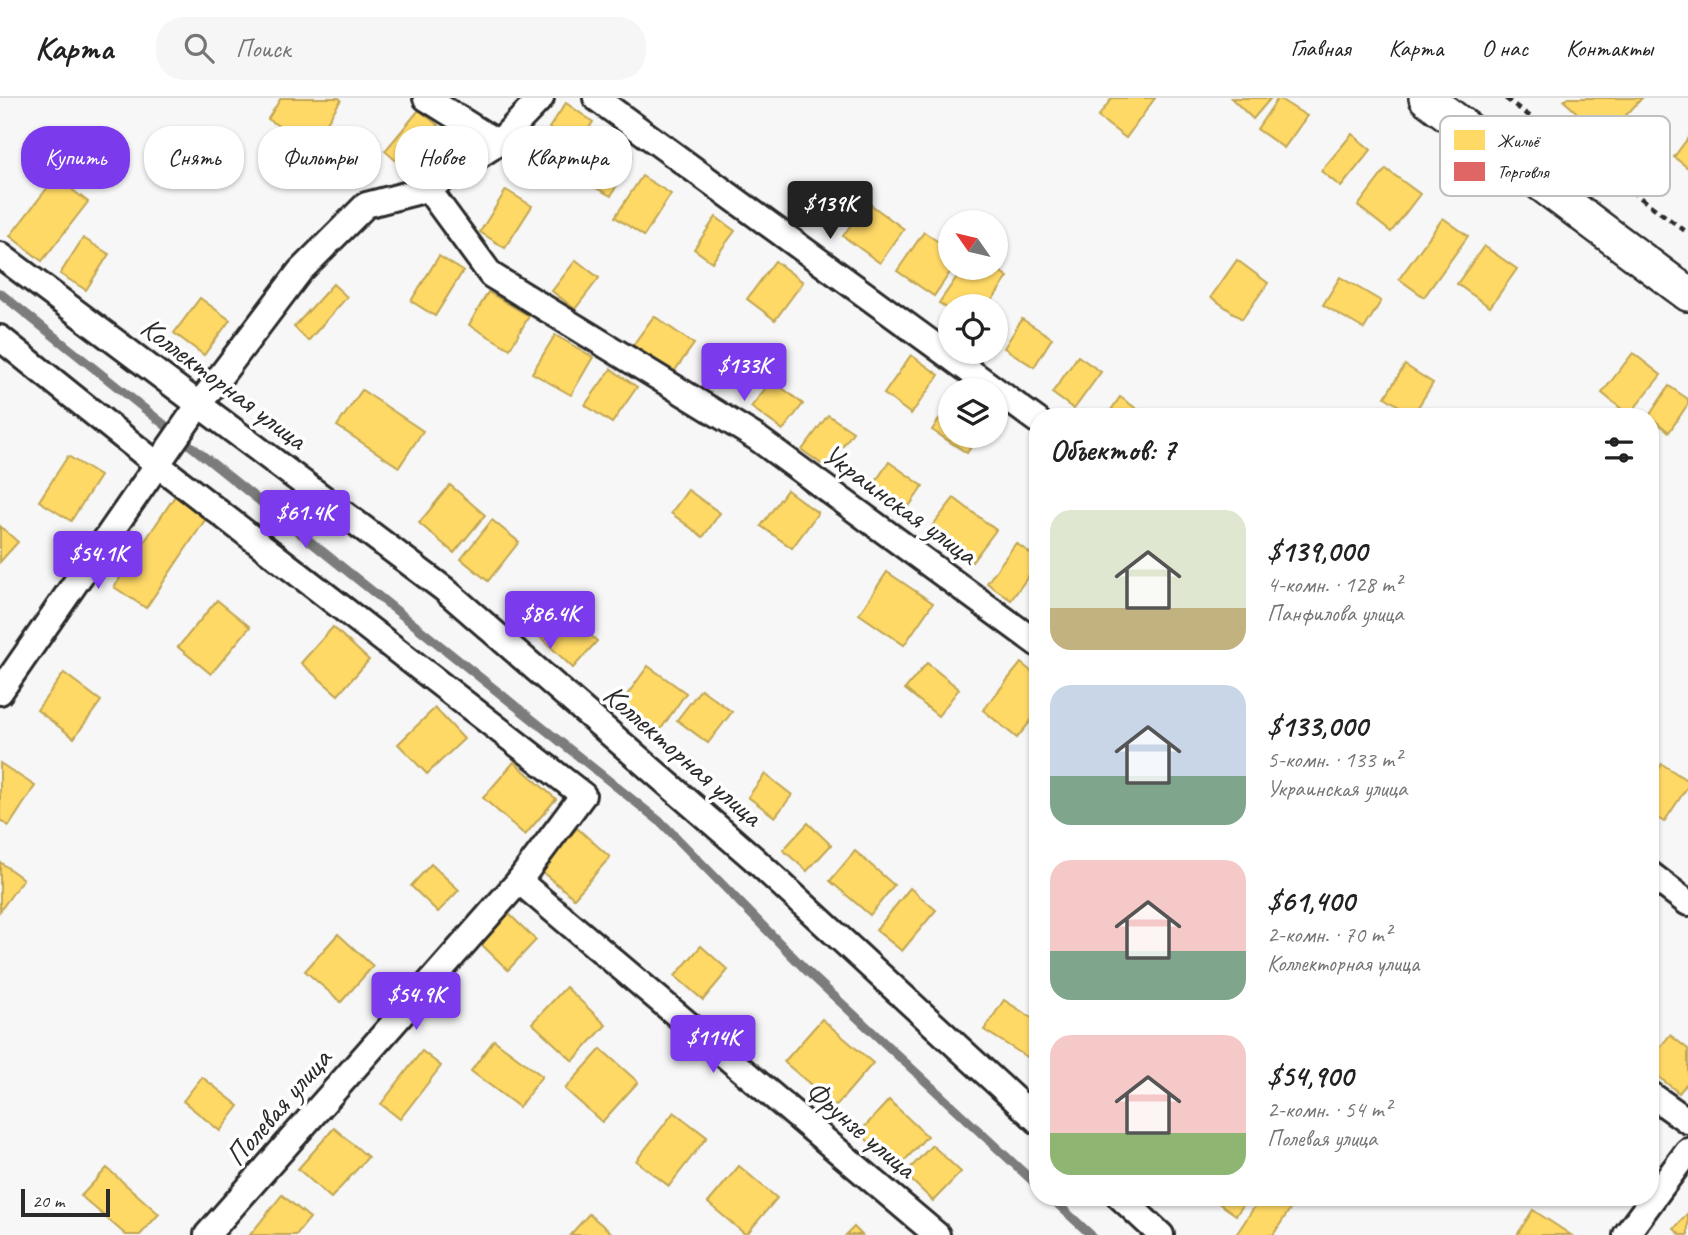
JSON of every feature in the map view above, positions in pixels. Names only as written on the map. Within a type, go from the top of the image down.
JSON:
[{"type":"main road","points":[[1426,98],[1450,116]]},
{"type":"main road","points":[[1557,196],[1688,294]]},
{"type":"street","points":[[426,98],[498,143]]},
{"type":"street","points":[[488,150],[498,143],[541,98]]},
{"type":"street","points":[[596,98],[1029,414]]},
{"type":"street","points":[[0,692],[200,403],[300,271],[366,205],[428,189]]},
{"type":"street","name":"Украинская улица","points":[[428,189],[491,275],[757,438],[1029,637]]},
{"type":"street","name":"Коллекторная улица","points":[[0,255],[444,589],[743,849],[1029,1113]]},
{"type":"street","points":[[0,338],[158,465]]},
{"type":"street","name":"Полевая улица","points":[[158,465],[583,795],[519,881],[208,1235]]},
{"type":"street","name":"Фрунзе улица","points":[[519,881],[937,1235]]},
{"type":"street","points":[[1659,881],[1688,903]]},
{"type":"street","points":[[1659,1100],[1688,1121]]},
{"type":"street","points":[[1659,1191],[1688,1152]]},
{"type":"street","points":[[1130,1206],[1161,1235]]},
{"type":"street","points":[[1626,1235],[1648,1206]]},
{"type":"path","points":[[1505,98],[1529,116]]},
{"type":"path","points":[[1638,196],[1688,233]]},
{"type":"building: Жильё","points":[[281,98],[341,100],[324,126],[279,126],[268,119]]},
{"type":"building: Жильё","points":[[1112,98],[1155,98],[1126,138],[1098,117]]},
{"type":"building: Жильё","points":[[1231,98],[1271,98],[1253,119]]},
{"type":"building: Жильё","points":[[1278,98],[1307,116],[1284,148],[1257,129]]},
{"type":"building: Жильё","points":[[1567,98],[1642,98],[1625,116],[1581,116],[1564,101]]},
{"type":"building: Жильё","points":[[566,103],[593,122],[590,126],[550,126]]},
{"type":"building: Жильё","points":[[419,110],[439,126],[406,126]]},
{"type":"building: Жильё","points":[[1352,134],[1371,150],[1341,187],[1321,171]]},
{"type":"building: Жильё","points":[[1688,138],[1688,168],[1674,157]]},
{"type":"building: Жильё","points":[[395,139],[395,160],[385,151]]},
{"type":"building: Жильё","points":[[1386,169],[1420,194],[1391,232],[1358,206]]},
{"type":"building: Жильё","points":[[642,176],[671,194],[644,236],[615,217]]},
{"type":"building: Жильё","points":[[47,189],[71,189],[88,202],[42,261],[10,236]]},
{"type":"building: Жильё","points":[[598,189],[615,189],[611,196]]},
{"type":"building: Жильё","points":[[506,190],[532,206],[505,248],[480,232]]},
{"type":"building: Жильё","points":[[867,202],[904,229],[880,263],[843,236]]},
{"type":"building: Жильё","points":[[716,217],[735,231],[712,262],[694,249]]},
{"type":"building: Жильё","points":[[1443,218],[1468,236],[1424,297],[1399,279]]},
{"type":"building: Жильё","points":[[924,232],[938,242],[938,280],[945,280],[934,296],[897,271]]},
{"type":"building: Жильё","points":[[83,238],[109,254],[86,290],[60,274]]},
{"type":"building: Жильё","points":[[1484,246],[1517,269],[1490,307],[1457,284]]},
{"type":"building: Жильё","points":[[439,256],[463,271],[435,316],[411,301]]},
{"type":"building: Жильё","points":[[576,260],[599,278],[575,309],[552,291]]},
{"type":"building: Жильё","points":[[1237,260],[1268,283],[1242,319],[1211,297]]},
{"type":"building: Жильё","points":[[775,261],[803,282],[775,320],[747,299]]},
{"type":"building: Жильё","points":[[1340,277],[1381,301],[1364,329],[1323,305]]},
{"type":"building: Жильё","points":[[955,280],[1006,280],[996,294],[945,294]]},
{"type":"building: Жильё","points":[[333,284],[347,297],[308,341],[294,327]]},
{"type":"building: Жильё","points":[[488,292],[529,316],[510,349],[469,325]]},
{"type":"building: Жильё","points":[[200,298],[230,320],[204,355],[174,333]]},
{"type":"building: Жильё","points":[[654,316],[694,344],[673,373],[633,345]]},
{"type":"building: Жильё","points":[[1022,319],[1052,338],[1034,367],[1008,351],[1008,342]]},
{"type":"building: Жильё","points":[[555,335],[593,357],[571,395],[532,373]]},
{"type":"building: Жильё","points":[[1633,353],[1661,375],[1635,408],[1620,408],[1602,393]]},
{"type":"building: Жильё","points":[[911,355],[939,375],[911,414],[884,394]]},
{"type":"building: Жильё","points":[[1078,356],[1101,372],[1075,408],[1052,393]]},
{"type":"building: Жильё","points":[[1405,365],[1433,383],[1417,408],[1402,408],[1385,397]]},
{"type":"building: Жильё","points":[[611,369],[637,387],[612,423],[585,405]]},
{"type":"building: Жильё","points":[[772,380],[803,404],[783,430],[751,407]]},
{"type":"building: Жильё","points":[[1669,386],[1688,399],[1688,404],[1669,432],[1659,424],[1659,408],[1654,408]]},
{"type":"building: Жильё","points":[[362,390],[423,431],[399,467],[337,426]]},
{"type":"building: Жильё","points":[[1120,397],[1136,408],[1112,408]]},
{"type":"building: Жильё","points":[[828,415],[853,432],[827,468],[802,450]]},
{"type":"building: Жильё","points":[[938,421],[938,434],[932,430]]},
{"type":"building: Жильё","points":[[68,456],[100,476],[71,521],[39,501]]},
{"type":"building: Жильё","points":[[889,462],[923,486],[903,515],[869,491]]},
{"type":"building: Жильё","points":[[450,485],[485,515],[454,553],[419,523]]},
{"type":"building: Жильё","points":[[688,490],[720,513],[703,537],[671,513]]},
{"type":"building: Жильё","points":[[787,490],[818,513],[792,548],[761,526]]},
{"type":"building: Жильё","points":[[175,496],[207,517],[146,608],[114,587]]},
{"type":"building: Жильё","points":[[954,498],[996,530],[972,562],[929,530]]},
{"type":"building: Жильё","points":[[492,520],[519,542],[488,581],[461,559]]},
{"type":"building: Жильё","points":[[0,526],[18,542],[0,562]]},
{"type":"building: Жильё","points":[[1016,543],[1029,552],[1029,575],[1011,600],[987,583]]},
{"type":"building: Жильё","points":[[887,572],[933,603],[904,645],[859,614]]},
{"type":"building: Жильё","points":[[217,600],[250,627],[211,674],[178,647]]},
{"type":"building: Жильё","points":[[563,610],[597,641],[573,668],[539,636]]},
{"type":"building: Жильё","points":[[333,627],[369,660],[338,695],[301,663]]},
{"type":"building: Жильё","points":[[927,663],[959,689],[938,716],[905,689]]},
{"type":"building: Жильё","points":[[1021,663],[1029,670],[1029,723],[1017,738],[983,710]]},
{"type":"building: Жильё","points":[[648,666],[686,693],[656,736],[617,709]]},
{"type":"building: Жильё","points":[[64,673],[101,701],[74,738],[37,710]]},
{"type":"building: Жильё","points":[[701,689],[732,712],[708,743],[677,720]]},
{"type":"building: Жильё","points":[[435,708],[464,739],[427,774],[398,744]]},
{"type":"building: Жильё","points":[[514,762],[556,799],[525,835],[483,798]]},
{"type":"building: Жильё","points":[[0,763],[35,786],[9,826],[0,820]]},
{"type":"building: Жильё","points":[[1662,764],[1688,781],[1688,786],[1664,822],[1659,819],[1659,768]]},
{"type":"building: Жильё","points":[[765,774],[792,795],[775,817],[748,797]]},
{"type":"building: Жильё","points":[[808,823],[831,845],[807,871],[783,850]]},
{"type":"building: Жильё","points":[[577,828],[610,857],[574,898],[541,871]]},
{"type":"building: Жильё","points":[[855,851],[894,885],[870,915],[830,881]]},
{"type":"building: Жильё","points":[[0,862],[23,879],[0,911]]},
{"type":"building: Жильё","points":[[431,864],[459,890],[438,912],[411,886]]},
{"type":"building: Жильё","points":[[910,888],[936,910],[902,951],[876,930]]},
{"type":"building: Жильё","points":[[508,913],[536,940],[508,970],[480,943]]},
{"type":"building: Жильё","points":[[338,934],[373,966],[341,1002],[305,971]]},
{"type":"building: Жильё","points":[[701,946],[728,970],[703,1000],[675,976]]},
{"type":"building: Жильё","points":[[566,987],[606,1025],[573,1061],[532,1023]]},
{"type":"building: Жильё","points":[[1004,1000],[1029,1016],[1029,1054],[1027,1057],[984,1030]]},
{"type":"building: Жильё","points":[[822,1019],[873,1063],[836,1106],[784,1062]]},
{"type":"building: Жильё","points":[[1670,1035],[1688,1049],[1688,1082],[1679,1093],[1659,1077],[1659,1049]]},
{"type":"building: Жильё","points":[[494,1040],[542,1076],[519,1107],[471,1071]]},
{"type":"building: Жильё","points":[[601,1049],[638,1082],[602,1122],[565,1089]]},
{"type":"building: Жильё","points":[[422,1051],[441,1066],[400,1119],[381,1104]]},
{"type":"building: Жильё","points":[[202,1077],[239,1106],[220,1131],[183,1101]]},
{"type":"building: Жильё","points":[[889,1100],[927,1136],[898,1168],[859,1133]]},
{"type":"building: Жильё","points":[[674,1112],[707,1137],[669,1186],[636,1161]]},
{"type":"building: Жильё","points":[[334,1128],[368,1157],[331,1198],[298,1169]]},
{"type":"building: Жильё","points":[[932,1145],[961,1172],[933,1201],[905,1174]]},
{"type":"building: Жильё","points":[[739,1166],[777,1198],[746,1235],[708,1203]]},
{"type":"building: Жильё","points":[[107,1168],[159,1214],[140,1235],[126,1235],[81,1196]]},
{"type":"building: Жильё","points":[[282,1195],[310,1218],[296,1235],[250,1235]]},
{"type":"building: Жильё","points":[[1223,1206],[1242,1206],[1236,1215]]},
{"type":"building: Жильё","points":[[1255,1206],[1285,1206],[1290,1209],[1273,1235],[1236,1235]]},
{"type":"building: Жильё","points":[[1533,1210],[1571,1235],[1517,1235]]},
{"type":"building: Жильё","points":[[1688,1213],[1688,1235],[1681,1235],[1674,1229]]},
{"type":"building: Жильё","points":[[589,1214],[614,1235],[570,1235]]},
{"type":"building: Жильё","points":[[854,1227],[862,1235],[846,1235]]},
{"type":"waterway","points":[[0,293],[663,824],[807,971],[1029,1178]]},
{"type":"waterway","points":[[1060,1206],[1091,1235]]}]
